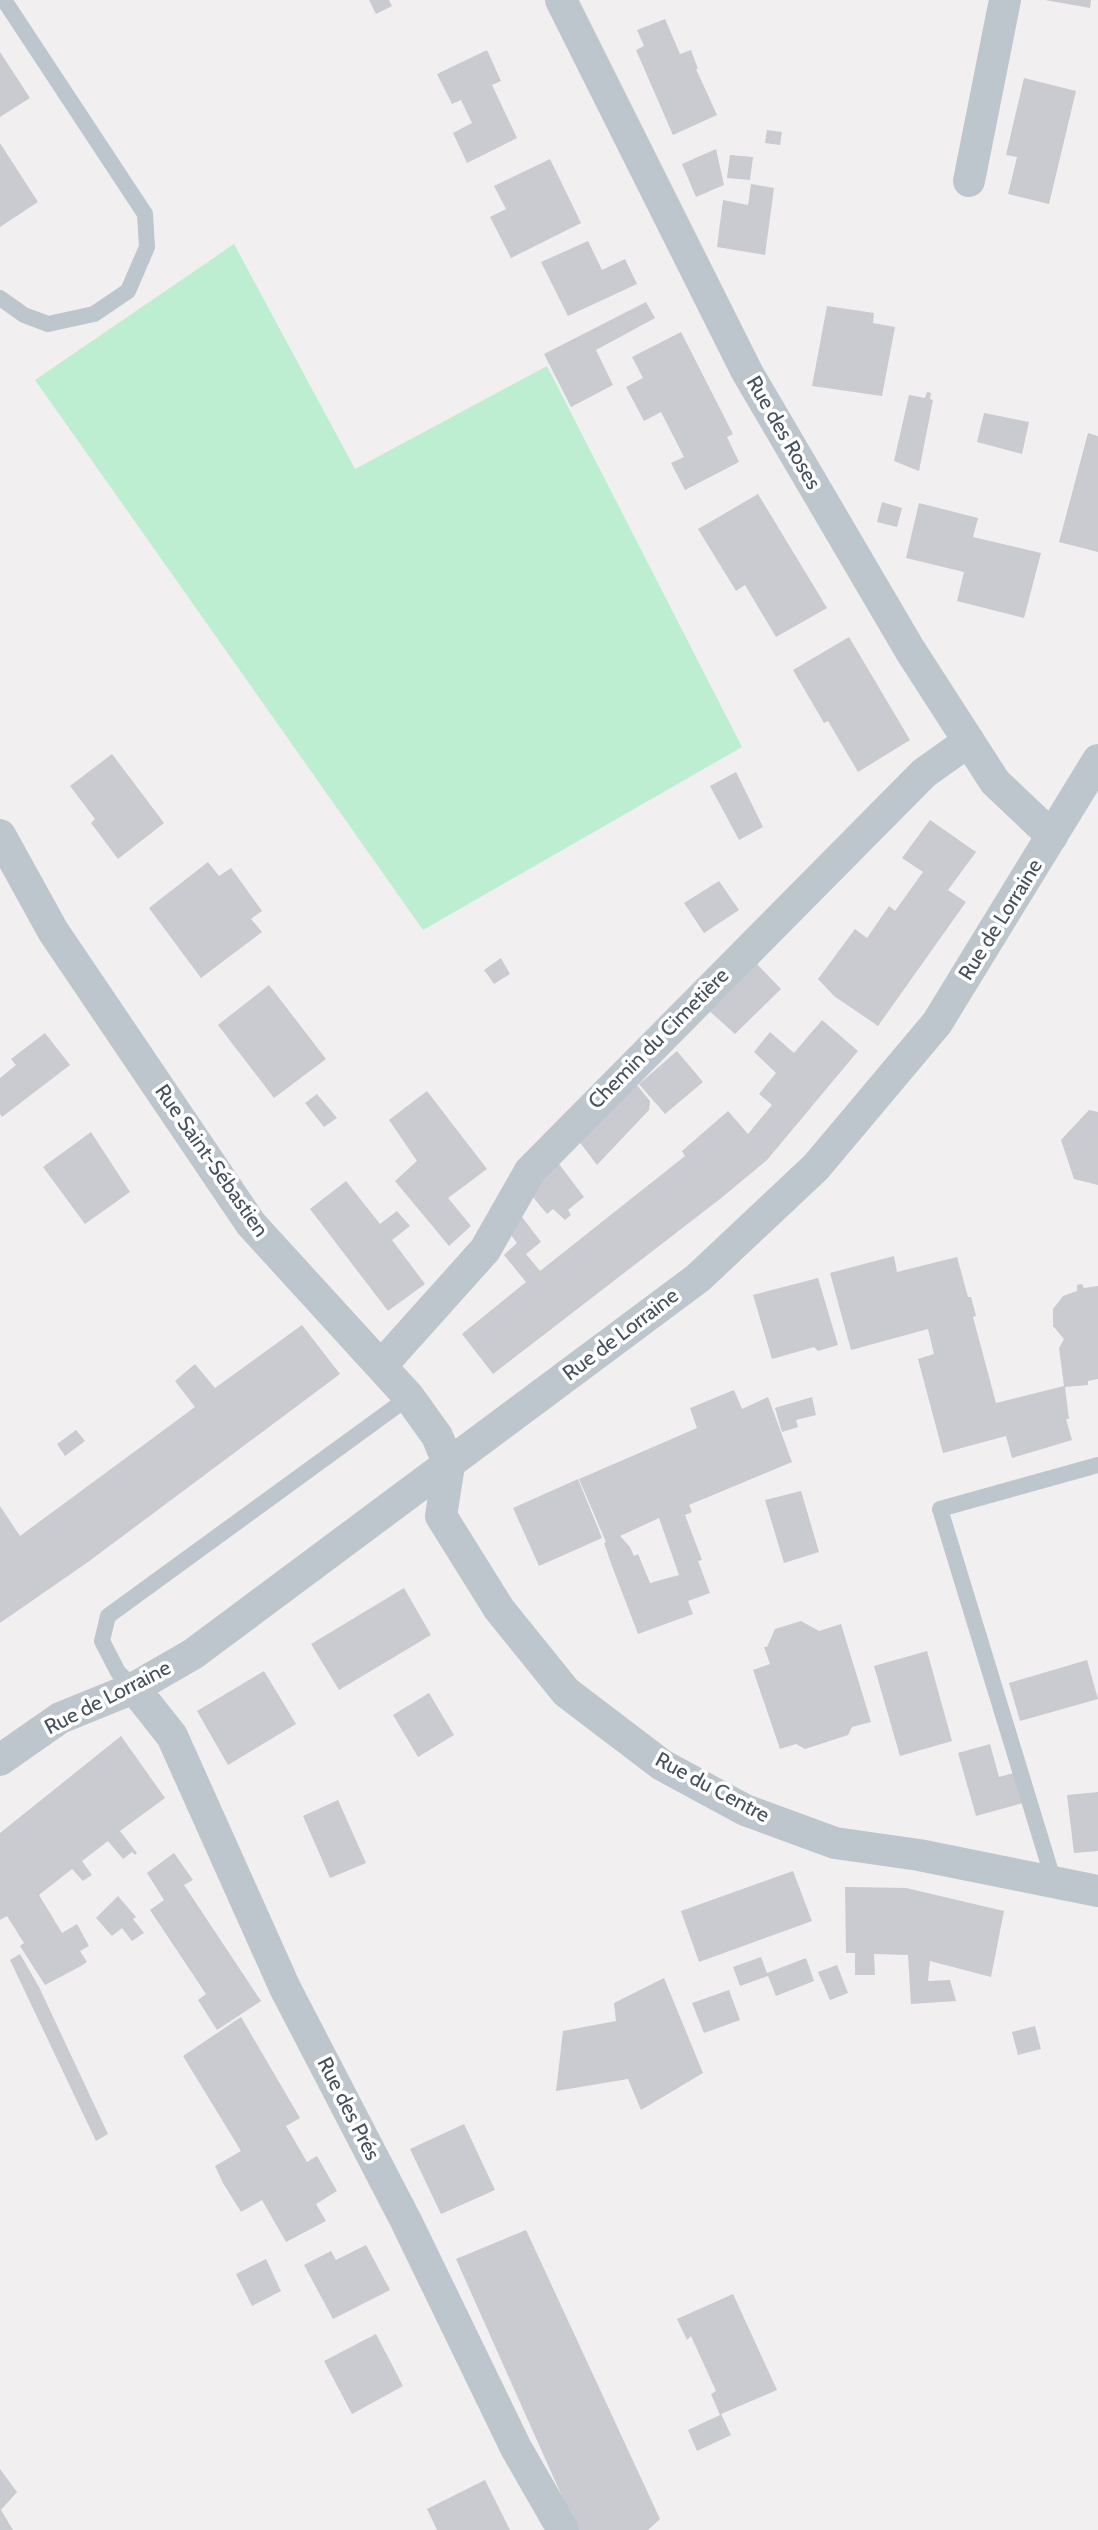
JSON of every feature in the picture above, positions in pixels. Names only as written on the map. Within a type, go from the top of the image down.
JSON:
[{"type":"street","name":"Rue des Roses","points":[[561,0],[747,372],[910,650],[995,782],[1052,836]]},
{"type":"street","points":[[969,181],[1005,0]]},
{"type":"street","name":"Chemin du Cimetière","points":[[381,1366],[485,1250],[530,1171],[924,773],[969,741]]},
{"type":"street","name":"Rue de Lorraine","points":[[0,1760],[60,1718],[134,1688],[193,1654],[698,1278],[816,1167],[937,1023],[1098,760]]},
{"type":"street","name":"Rue Saint-Sébastien","points":[[0,835],[53,931],[251,1224],[409,1397],[437,1437],[449,1465]]},
{"type":"street","name":"Rue du Centre","points":[[449,1465],[441,1516],[499,1609],[566,1692],[662,1765],[745,1810],[835,1843],[919,1856],[1098,1891]]},
{"type":"street","name":"Rue des Prés","points":[[134,1688],[172,1736],[285,1988],[406,2221],[516,2448],[564,2530]]},
{"type":"lane","points":[[0,298],[24,315],[48,324],[94,314],[128,291],[147,247],[145,214],[4,0]]},
{"type":"lane","points":[[134,1688],[118,1672],[102,1641],[108,1616],[409,1397]]},
{"type":"lane","points":[[1054,1882],[940,1509],[1098,1465]]},
{"type":"green space","points":[[234,244],[355,469],[547,366],[742,747],[423,930],[35,380]]},
{"type":"building","points":[[369,0],[389,0],[392,6],[376,14]]},
{"type":"building","points":[[1045,0],[1091,0],[1090,8]]},
{"type":"building","points":[[665,19],[680,54],[691,50],[696,69],[717,115],[673,135],[636,50],[644,46],[637,30]]},
{"type":"building","points":[[487,50],[501,81],[492,85],[517,138],[467,163],[453,133],[472,123],[461,100],[452,104],[437,74]]},
{"type":"building","points":[[0,52],[30,98],[0,117]]},
{"type":"building","points":[[1024,78],[1076,91],[1049,204],[1008,194],[1017,157],[1006,155]]},
{"type":"building","points":[[767,130],[782,132],[780,145],[765,143]]},
{"type":"building","points":[[0,143],[38,202],[0,227]]},
{"type":"building","points":[[716,149],[724,185],[696,197],[682,164]]},
{"type":"building","points":[[730,155],[753,157],[750,180],[727,178]]},
{"type":"building","points":[[550,159],[581,223],[511,258],[490,217],[506,209],[494,186]]},
{"type":"building","points":[[751,184],[774,188],[765,255],[717,247],[723,200],[748,205]]},
{"type":"building","points":[[588,241],[602,270],[625,259],[637,284],[568,316],[541,262]]},
{"type":"building","points":[[646,302],[655,318],[596,350],[613,385],[571,407],[544,354]]},
{"type":"building","points":[[827,306],[874,313],[873,323],[895,327],[882,396],[812,386]]},
{"type":"building","points":[[681,332],[733,434],[727,437],[739,462],[685,490],[671,463],[684,457],[661,412],[644,421],[626,387],[643,378],[632,357]]},
{"type":"building","points":[[927,392],[931,393],[930,399],[933,400],[919,471],[894,461],[909,395],[925,398]]},
{"type":"building","points":[[984,413],[1029,422],[1022,454],[977,442]]},
{"type":"building","points":[[1088,433],[1098,436],[1098,552],[1059,542]]},
{"type":"building","points":[[758,494],[827,608],[776,637],[745,585],[736,591],[698,529]]},
{"type":"building","points":[[882,502],[902,508],[897,527],[877,522]]},
{"type":"building","points":[[919,503],[978,518],[973,537],[1041,553],[1024,618],[957,601],[964,572],[906,558]]},
{"type":"building","points":[[849,637],[910,740],[858,772],[828,721],[824,723],[793,670]]},
{"type":"building","points":[[112,754],[164,823],[118,859],[91,823],[95,819],[70,786]]},
{"type":"building","points":[[736,772],[763,827],[739,840],[710,786]]},
{"type":"building","points":[[930,820],[976,852],[948,890],[966,902],[878,1026],[834,996],[818,979],[855,929],[867,938],[889,906],[895,911],[923,872],[902,858]]},
{"type":"building","points":[[208,862],[219,876],[231,868],[262,911],[251,919],[262,932],[201,978],[149,908]]},
{"type":"building","points":[[719,881],[739,910],[704,933],[684,903]]},
{"type":"building","points":[[501,958],[510,974],[494,984],[484,970]]},
{"type":"building","points":[[753,960],[781,989],[735,1034],[705,1007]]},
{"type":"building","points":[[269,985],[326,1059],[274,1098],[218,1025]]},
{"type":"building","points":[[822,1020],[858,1051],[767,1160],[493,1374],[462,1334],[526,1282],[504,1255],[517,1243],[511,1235],[522,1217],[541,1242],[526,1254],[540,1271],[685,1156],[682,1151],[728,1111],[748,1134],[772,1105],[759,1094],[776,1073],[754,1052],[770,1032],[794,1053]]},
{"type":"building","points":[[45,1033],[70,1065],[2,1117],[0,1078],[16,1065],[11,1059]]},
{"type":"building","points":[[677,1051],[703,1082],[665,1114],[639,1084]]},
{"type":"building","points":[[632,1079],[650,1101],[649,1110],[597,1165],[575,1136]]},
{"type":"building","points":[[427,1091],[487,1169],[448,1198],[471,1226],[449,1246],[395,1181],[417,1161],[389,1120]]},
{"type":"building","points":[[317,1094],[337,1118],[324,1127],[305,1103]]},
{"type":"building","points":[[1089,1110],[1098,1112],[1098,1185],[1074,1179],[1061,1140]]},
{"type":"building","points":[[91,1132],[130,1192],[85,1224],[43,1167]]},
{"type":"building","points":[[556,1160],[584,1197],[568,1210],[571,1215],[565,1220],[553,1209],[547,1214],[532,1196]]},
{"type":"building","points":[[346,1181],[380,1224],[397,1211],[410,1226],[392,1240],[425,1284],[388,1311],[310,1209]]},
{"type":"building","points":[[894,1256],[897,1272],[957,1257],[968,1297],[971,1297],[976,1316],[973,1317],[996,1403],[1064,1386],[1059,1348],[1064,1339],[1053,1326],[1053,1309],[1063,1296],[1077,1291],[1077,1285],[1082,1284],[1084,1288],[1098,1286],[1098,1379],[1088,1381],[1088,1385],[1065,1387],[1069,1419],[1066,1419],[1072,1440],[1012,1458],[1006,1436],[943,1453],[918,1359],[934,1354],[928,1329],[851,1350],[830,1273]]},
{"type":"building","points":[[818,1278],[838,1345],[818,1351],[814,1347],[772,1359],[753,1295]]},
{"type":"building","points":[[302,1325],[340,1374],[88,1562],[0,1623],[0,1506],[20,1536],[195,1407],[175,1381],[195,1364],[215,1388]]},
{"type":"building","points":[[734,1390],[742,1409],[768,1397],[792,1462],[689,1505],[692,1512],[685,1515],[702,1560],[698,1561],[710,1593],[688,1601],[693,1614],[638,1634],[604,1543],[606,1542],[579,1479],[697,1428],[690,1408]],"holes":[[[659,1518],[679,1575],[650,1583],[638,1554],[634,1556],[620,1536]]]},
{"type":"building","points":[[812,1397],[816,1415],[796,1420],[798,1427],[782,1432],[775,1408]]},
{"type":"building","points":[[76,1430],[85,1441],[65,1456],[57,1444]]},
{"type":"building","points":[[578,1479],[602,1538],[539,1566],[513,1508]]},
{"type":"building","points":[[801,1491],[819,1552],[784,1563],[765,1500]]},
{"type":"building","points":[[404,1588],[431,1635],[339,1690],[311,1644]]},
{"type":"building","points":[[801,1621],[819,1631],[841,1624],[871,1722],[852,1727],[848,1735],[805,1749],[796,1744],[780,1749],[753,1670],[770,1664],[764,1647],[767,1647],[775,1629]]},
{"type":"building","points":[[927,1651],[952,1741],[900,1756],[874,1666]]},
{"type":"building","points":[[1087,1660],[1098,1699],[1020,1721],[1009,1683]]},
{"type":"building","points":[[264,1671],[296,1724],[228,1765],[197,1711]]},
{"type":"building","points":[[429,1693],[454,1735],[418,1757],[393,1715]]},
{"type":"building","points":[[121,1736],[165,1798],[120,1831],[137,1853],[135,1855],[132,1852],[123,1859],[108,1841],[82,1861],[92,1875],[83,1881],[72,1869],[39,1895],[62,1933],[77,1924],[89,1946],[80,1951],[87,1962],[45,1985],[20,1946],[24,1943],[7,1916],[0,1920],[0,1833]]},
{"type":"building","points":[[990,1744],[999,1777],[1014,1773],[1023,1803],[976,1816],[958,1753]]},
{"type":"building","points":[[1098,1792],[1098,1851],[1074,1853],[1067,1795]]},
{"type":"building","points":[[338,1800],[366,1863],[330,1878],[303,1816]]},
{"type":"building","points":[[174,1853],[193,1880],[184,1885],[261,2001],[217,2030],[198,2000],[206,1994],[150,1910],[164,1900],[147,1873]]},
{"type":"building","points":[[793,1871],[812,1921],[699,1962],[681,1911]]},
{"type":"building","points":[[845,1887],[906,1888],[1004,1911],[991,1977],[930,1961],[928,1981],[950,1980],[956,2001],[911,2004],[908,1955],[874,1954],[875,1975],[855,1975],[855,1953],[846,1953]]},
{"type":"building","points":[[118,1896],[136,1917],[133,1919],[144,1933],[132,1941],[122,1928],[112,1936],[96,1918]]},
{"type":"building","points":[[20,1954],[39,1987],[108,2134],[96,2141],[10,1960]]},
{"type":"building","points":[[761,1957],[767,1973],[806,1958],[814,1981],[776,1996],[768,1976],[740,1986],[733,1967]]},
{"type":"building","points":[[837,1965],[848,1993],[830,2000],[818,1972]]},
{"type":"building","points":[[664,1978],[703,2073],[641,2110],[628,2079],[556,2091],[563,2031],[616,2021],[614,2003]]},
{"type":"building","points":[[729,1990],[740,2020],[704,2033],[692,2003]]},
{"type":"building","points":[[241,2017],[300,2118],[286,2126],[307,2162],[317,2156],[337,2191],[316,2204],[326,2221],[286,2242],[262,2200],[241,2212],[223,2183],[215,2166],[241,2151],[183,2056]]},
{"type":"building","points":[[1035,2026],[1041,2049],[1018,2055],[1012,2032]]},
{"type":"building","points":[[464,2124],[495,2190],[441,2214],[410,2149]]},
{"type":"building","points":[[526,2230],[660,2519],[648,2530],[577,2530],[456,2259]]},
{"type":"building","points":[[366,2245],[390,2290],[333,2319],[304,2265],[331,2251],[336,2260]]},
{"type":"building","points":[[266,2259],[281,2291],[252,2306],[236,2274]]},
{"type":"building","points":[[733,2294],[777,2390],[721,2414],[731,2435],[697,2451],[688,2430],[720,2415],[711,2394],[716,2391],[691,2336],[687,2340],[677,2319]]},
{"type":"building","points":[[376,2334],[403,2386],[352,2414],[324,2361]]},
{"type":"building","points":[[0,2469],[17,2492],[1,2510],[13,2530],[0,2530]]},
{"type":"building","points":[[485,2480],[510,2530],[437,2530],[427,2509]]}]
